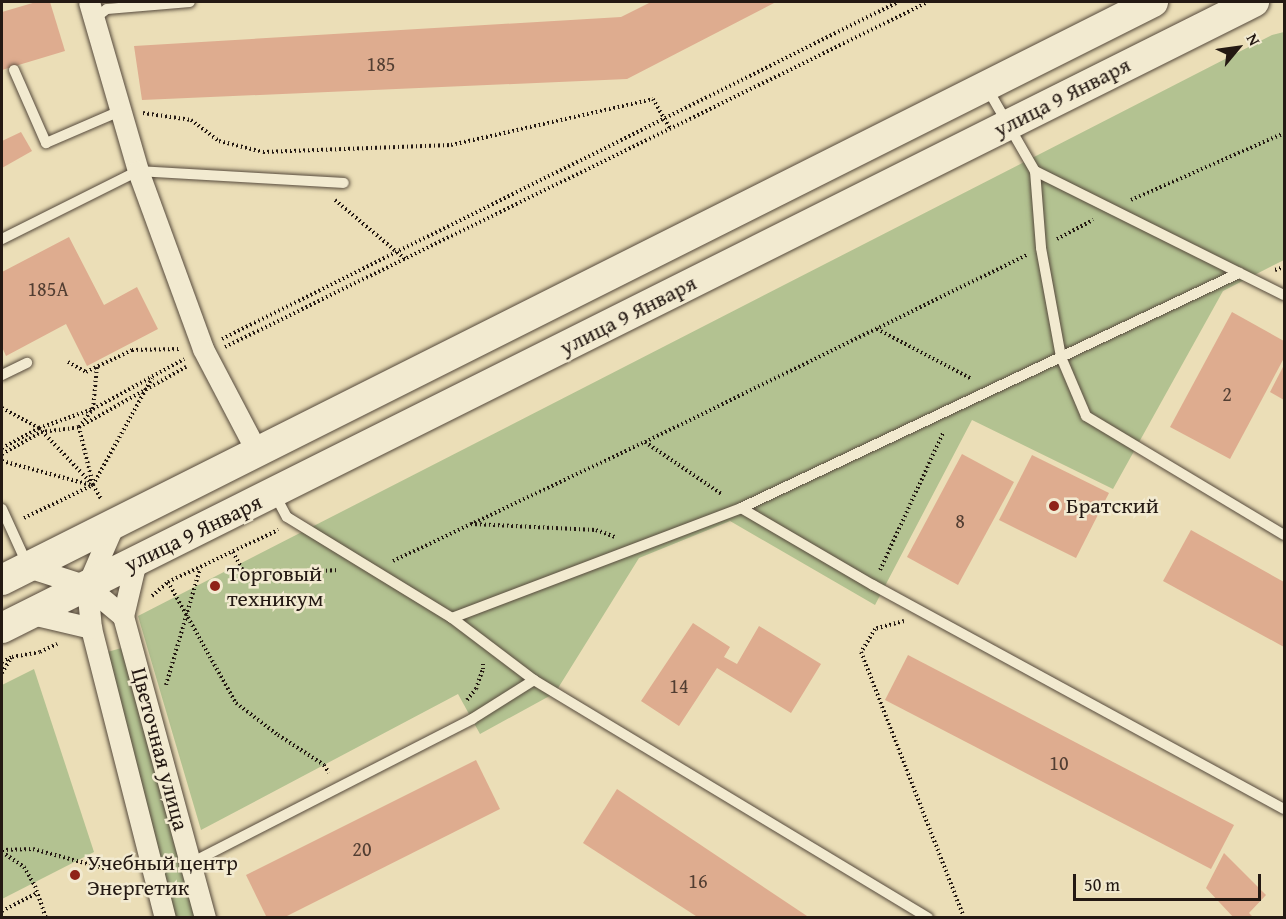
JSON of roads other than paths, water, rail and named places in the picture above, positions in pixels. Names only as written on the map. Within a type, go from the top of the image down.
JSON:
[{"type":"main road","name":"улица 9 Января","points":[[2,628],[1254,2]]},
{"type":"main road","name":"улица 9 Января","points":[[2,580],[986,86],[1145,3]]},
{"type":"street","points":[[91,10],[130,112],[138,171],[205,353],[257,452]]},
{"type":"street","points":[[87,586],[114,524]]},
{"type":"street","points":[[28,567],[87,586],[123,616],[136,561]]},
{"type":"street","name":"Цветочная улица","points":[[87,586],[91,628],[165,918]]},
{"type":"street","points":[[32,614],[91,628]]},
{"type":"street","name":"Цветочная улица","points":[[123,616],[205,918]]},
{"type":"lane","points":[[91,10],[190,2]]},
{"type":"lane","points":[[14,70],[46,143],[130,112]]},
{"type":"lane","points":[[986,86],[1006,126],[1035,171],[1041,248],[1061,357],[1086,416],[1284,535]]},
{"type":"lane","points":[[2,239],[138,171],[344,183]]},
{"type":"lane","points":[[1035,171],[1114,208],[1284,295]]},
{"type":"lane","points":[[452,618],[741,508],[1239,273]]},
{"type":"lane","points":[[2,375],[27,363]]},
{"type":"lane","points":[[274,493],[287,517],[452,618],[534,680],[928,918]]},
{"type":"lane","points":[[741,508],[873,585],[1284,809]]},
{"type":"lane","points":[[2,509],[28,567]]},
{"type":"lane","points":[[191,863],[472,719],[534,680]]},
{"type":"place","name":"Братский","points":[[1054,506]]},
{"type":"place","name":"Торговый техникум","points":[[215,586]]},
{"type":"place","name":"Учебный центр Энергетик","points":[[75,875]]}]
